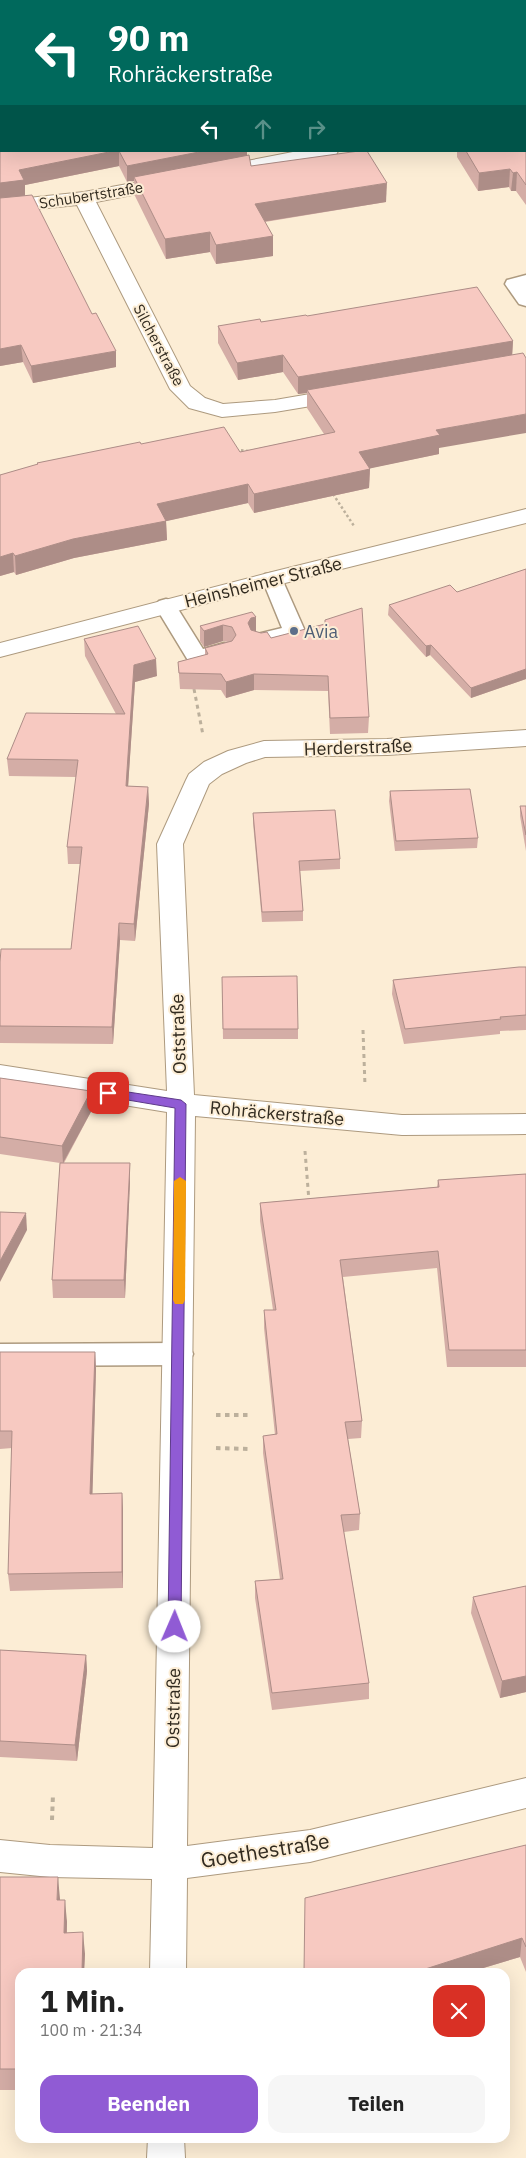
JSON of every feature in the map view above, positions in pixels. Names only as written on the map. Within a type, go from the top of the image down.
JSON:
[{"type":"street","name":"Schubertstraße","points":[[0,207],[84,198],[324,152]]},
{"type":"street","name":"Silcherstraße","points":[[84,198],[181,389],[196,404],[222,411],[275,406],[362,391]]},
{"type":"street","name":"Heinsheimer Straße","points":[[0,650],[166,606],[526,516]]},
{"type":"street","name":"Herderstraße","points":[[206,774],[237,757],[264,749],[387,747],[526,738]]},
{"type":"street","name":"Oststraße","points":[[168,1968],[179,1354],[181,1104],[170,844],[206,774]]},
{"type":"street","name":"Rohräckerstraße","points":[[0,1075],[181,1104],[364,1122],[402,1125],[526,1124]]},
{"type":"street","name":"Goethestraße","points":[[0,1856],[50,1861],[171,1864],[310,1846],[526,1794]]},
{"type":"street","points":[[166,2143],[166,2158]]},
{"type":"lane","points":[[526,282],[514,284],[526,300]]},
{"type":"lane","points":[[261,640],[294,631],[272,579]]},
{"type":"lane","points":[[166,606],[196,657],[224,650]]},
{"type":"lane","points":[[0,1355],[179,1354]]},
{"type":"path","points":[[234,450],[252,452]]},
{"type":"path","points":[[331,491],[346,513]]},
{"type":"path","points":[[196,657],[191,672],[203,737],[206,774]]},
{"type":"path","points":[[364,1030],[364,1122]]},
{"type":"path","points":[[301,1116],[309,1201]]},
{"type":"building","points":[[0,152],[109,152],[19,170],[24,180],[0,183]]},
{"type":"building","points":[[120,152],[199,152],[127,166]]},
{"type":"building","points":[[352,152],[368,152],[387,183],[255,204],[273,236],[216,245],[210,232],[165,239],[134,177],[249,155],[251,166]]},
{"type":"building","points":[[467,152],[526,152],[526,185],[517,172],[513,173],[510,169],[479,173]]},
{"type":"building","points":[[32,195],[92,314],[96,313],[116,351],[31,366],[21,345],[0,349],[0,198]]},
{"type":"building","points":[[477,287],[513,341],[298,377],[283,355],[237,363],[218,326],[260,319],[261,322],[307,316]]},
{"type":"building","points":[[523,353],[526,358],[526,414],[436,430],[440,435],[359,452],[370,469],[254,494],[248,484],[157,504],[166,521],[73,539],[15,556],[13,553],[0,557],[0,475],[37,463],[224,427],[240,452],[335,432],[307,390]]},
{"type":"building","points":[[526,569],[526,669],[471,688],[431,645],[426,646],[389,605],[450,585],[457,592]]},
{"type":"building","points":[[362,608],[369,717],[330,718],[328,676],[254,674],[226,682],[221,674],[179,673],[178,662],[208,654],[205,648],[232,641],[236,635],[232,627],[223,625],[204,631],[200,626],[252,612],[256,617],[251,618],[248,623],[251,630],[261,633],[267,632],[271,638],[325,624],[325,620]]},
{"type":"building","points":[[138,626],[156,659],[134,665],[126,786],[148,787],[134,924],[119,923],[112,1027],[0,1026],[1,949],[71,949],[82,847],[67,847],[78,760],[7,759],[26,713],[125,714],[84,639]]},
{"type":"building","points":[[470,789],[478,838],[396,841],[390,791]]},
{"type":"building","points":[[520,806],[526,806],[526,835]]},
{"type":"building","points":[[335,810],[340,859],[299,861],[303,911],[262,912],[253,813]]},
{"type":"building","points":[[526,967],[526,1015],[405,1029],[393,980]]},
{"type":"building","points":[[297,976],[298,1029],[223,1029],[222,977]]},
{"type":"building","points":[[0,1078],[91,1091],[62,1146],[0,1137]]},
{"type":"building","points":[[60,1163],[130,1163],[124,1280],[52,1280]]},
{"type":"building","points":[[526,1174],[526,1350],[449,1350],[438,1251],[340,1260],[362,1421],[345,1422],[360,1514],[341,1515],[369,1683],[272,1693],[255,1581],[283,1579],[263,1436],[277,1434],[264,1310],[276,1310],[260,1203],[439,1187],[438,1180]]},
{"type":"building","points":[[0,1212],[26,1213],[0,1261]]},
{"type":"building","points":[[0,1352],[95,1352],[90,1494],[122,1493],[122,1572],[8,1574],[12,1431],[0,1431]]},
{"type":"building","points":[[526,1586],[526,1676],[502,1681],[473,1597]]},
{"type":"building","points":[[0,1650],[86,1655],[75,1745],[0,1741]]},
{"type":"building","points":[[526,1845],[526,1947],[522,1938],[428,1968],[304,1968],[305,1898]]},
{"type":"building","points":[[0,1877],[58,1877],[57,1900],[65,1900],[64,1933],[83,1932],[82,1968],[15,1968],[15,2069],[0,2069]]},
{"type":"slow traffic","points":[[179,1300],[180,1181]]},
{"type":"place","name":"Avia","points":[[294,631]]},
{"type":"route","points":[[108,1093],[181,1104],[175,1627]]}]
